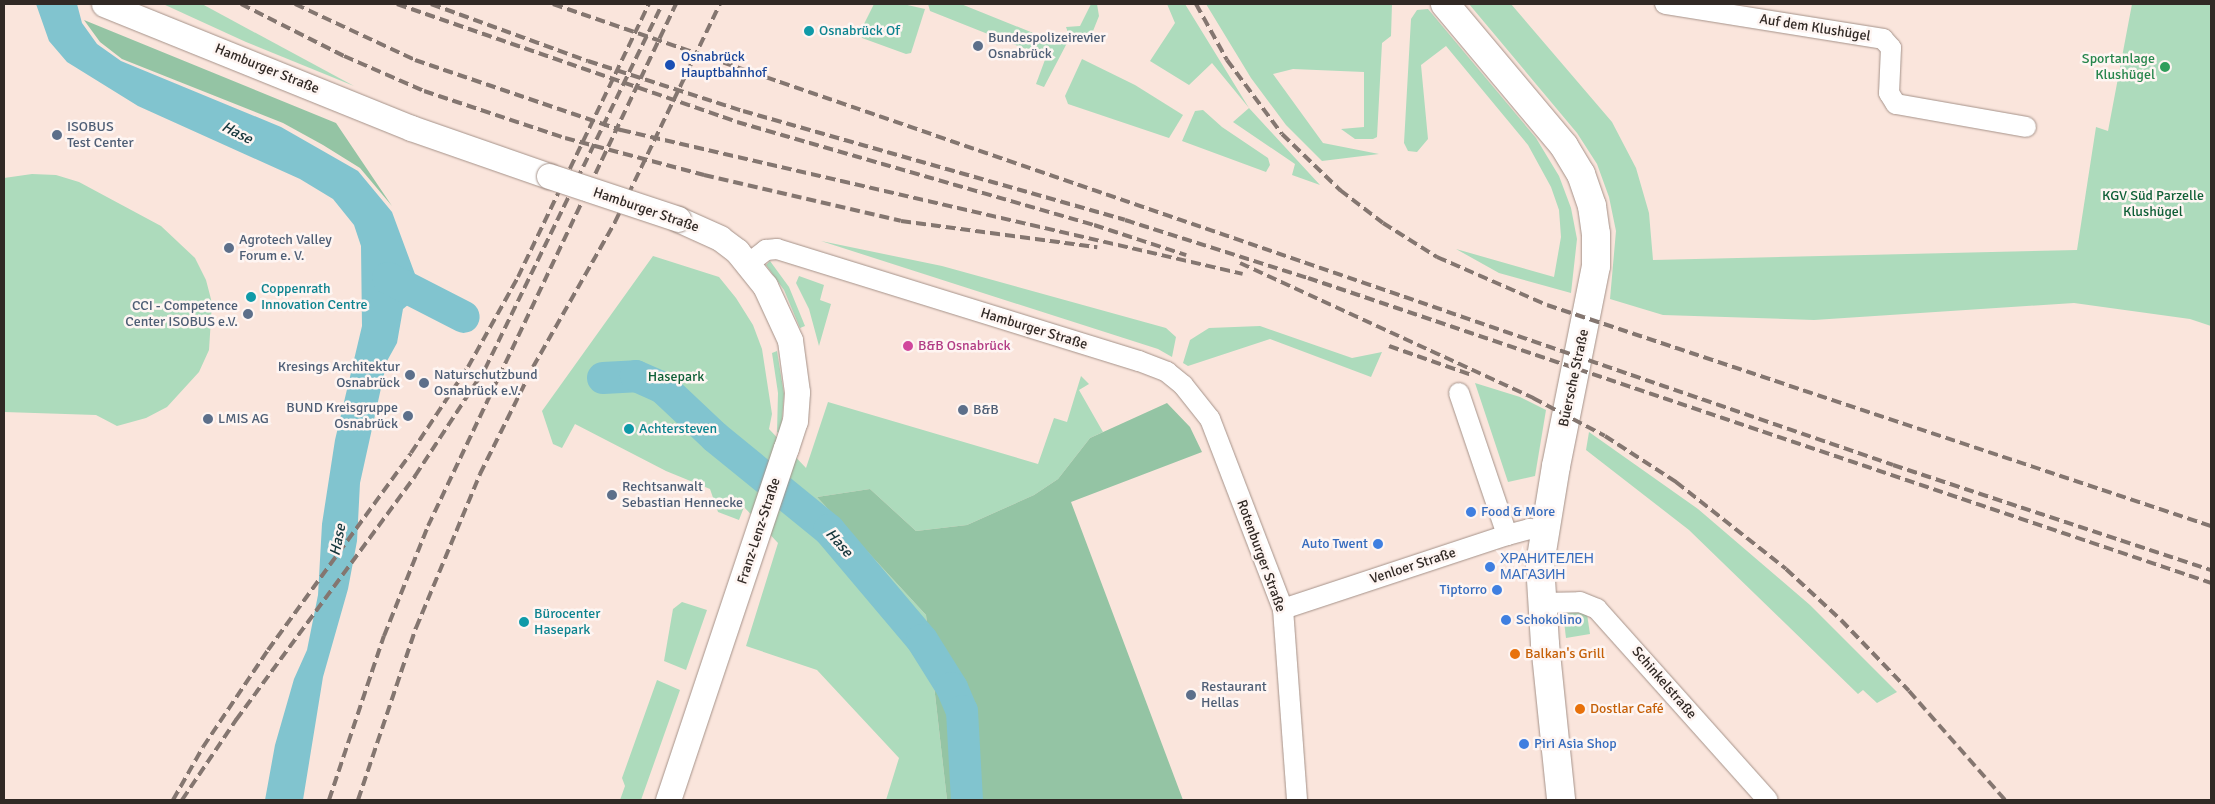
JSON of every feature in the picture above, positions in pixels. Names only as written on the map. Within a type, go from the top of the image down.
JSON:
[{"type":"main road","name":"Buersche Straße","points":[[1445,4],[1564,146],[1581,174],[1592,206],[1596,266],[1544,530],[1540,564],[1541,602],[1561,800]]},
{"type":"street","name":"Hamburger Straße","points":[[104,4],[411,128],[678,218],[720,238],[748,264],[766,250],[776,249],[1139,361],[1167,372],[1183,385]]},
{"type":"street","name":"Auf dem Klushügel","points":[[1665,4],[1883,39],[1892,48],[1890,93],[1896,104],[2026,127]]},
{"type":"street","name":"Franz-Lenz-Straße","points":[[668,800],[794,421],[795,365],[779,312],[748,264]]},
{"type":"street","name":"Rotenburger Straße","points":[[1183,385],[1210,420],[1283,609],[1297,800]]},
{"type":"street","points":[[1460,393],[1507,535]]},
{"type":"street","name":"Venloer Straße","points":[[1283,609],[1507,535],[1529,529],[1544,530]]},
{"type":"street","name":"Schinkelstraße","points":[[1541,602],[1580,602],[1597,609],[1768,800]]},
{"type":"green space","points":[[163,4],[202,4],[354,86],[246,42]]},
{"type":"green space","points":[[874,4],[903,4],[925,9],[911,53],[906,54],[862,38],[860,32]]},
{"type":"green space","points":[[928,4],[961,4],[1053,41],[1061,34],[1067,43],[1044,87],[1036,84],[1046,57],[930,11]]},
{"type":"green space","points":[[1091,4],[1097,4],[1099,16],[1093,31],[1070,38],[1066,27],[1080,26]]},
{"type":"green space","points":[[1167,4],[1185,4],[1249,108],[1212,63],[1189,85],[1150,61],[1175,23]]},
{"type":"green space","points":[[1206,4],[1392,4],[1391,36],[1382,43],[1377,137],[1373,139],[1355,139],[1341,129],[1364,127],[1364,72],[1293,69],[1273,74],[1323,143],[1379,154],[1322,161],[1286,125],[1251,78]]},
{"type":"green space","name":"KGV Süd Parzelle Klushügel","points":[[1469,4],[1511,4],[1612,122],[1636,168],[1649,213],[1653,260],[2077,250],[2096,127],[2108,131],[2132,4],[2211,4],[2211,326],[2190,319],[2074,303],[1814,320],[1663,315],[1610,299],[1616,231],[1609,197],[1597,164],[1577,133]]},
{"type":"green space","points":[[1428,9],[1536,138],[1559,176],[1571,208],[1577,239],[1571,293],[1499,273],[1456,249],[1554,277],[1561,237],[1559,210],[1551,187],[1528,145],[1446,46],[1421,65],[1428,139],[1417,152],[1408,151],[1404,143],[1411,19],[1417,10]]},
{"type":"green space","points":[[84,20],[336,123],[392,206],[360,168],[323,145],[283,123],[122,59],[100,42]]},
{"type":"green space","points":[[1082,59],[1135,85],[1183,115],[1169,138],[1068,104],[1065,96]]},
{"type":"green space","points":[[1249,108],[1320,185],[1292,175],[1295,164],[1233,122]]},
{"type":"green space","points":[[1203,110],[1222,127],[1268,158],[1270,165],[1266,172],[1182,141],[1195,111]]},
{"type":"green space","points":[[32,174],[56,175],[79,182],[161,226],[195,258],[206,280],[212,303],[209,350],[199,372],[167,407],[146,418],[117,426],[96,415],[4,412],[4,178]]},
{"type":"green space","points":[[821,241],[942,266],[1166,328],[1176,337],[1172,357],[1158,349]]},
{"type":"green space","name":"Hasepark","points":[[653,256],[719,277],[736,298],[753,325],[762,349],[772,414],[769,429],[806,468],[828,402],[1038,464],[1054,418],[1067,422],[1081,376],[1089,384],[1079,390],[1103,432],[1090,438],[1058,479],[1034,495],[967,525],[916,531],[870,489],[817,497],[926,615],[947,800],[886,800],[899,758],[817,670],[746,646],[778,543],[744,507],[739,520],[718,512],[710,489],[666,471],[575,424],[562,448],[553,444],[542,411]]},
{"type":"green space","points":[[770,261],[789,287],[805,326],[800,328],[784,290],[766,265]]},
{"type":"green space","points":[[799,276],[824,285],[820,300],[831,304],[819,346],[809,309],[796,283]]},
{"type":"green space","points":[[1260,326],[1352,358],[1382,352],[1371,377],[1270,339],[1188,366],[1183,363],[1190,340],[1209,328]]},
{"type":"green space","points":[[777,351],[784,394],[781,434],[777,432],[778,393],[772,353]]},
{"type":"green space","points":[[1475,383],[1520,397],[1546,410],[1535,476],[1508,482]]},
{"type":"green space","points":[[1167,403],[1190,427],[1202,452],[1071,502],[1183,800],[947,800],[926,615],[817,497],[870,489],[916,531],[967,525],[1034,495],[1058,479],[1090,438]]},
{"type":"green space","points":[[1589,432],[1698,509],[1810,605],[1897,692],[1877,703],[1863,690],[1858,694],[1689,530],[1586,450]]},
{"type":"green space","points":[[682,602],[707,610],[686,670],[664,661],[673,609]]},
{"type":"green space","points":[[1578,611],[1587,614],[1590,634],[1566,638],[1563,613]]},
{"type":"green space","points":[[657,680],[680,690],[641,800],[620,800],[625,786],[622,778]]},
{"type":"water","points":[[36,4],[77,4],[82,23],[97,44],[121,61],[281,127],[358,171],[392,212],[419,285],[427,292],[427,299],[423,302],[409,304],[403,309],[397,343],[387,361],[360,483],[357,541],[348,589],[323,677],[303,800],[265,800],[275,745],[294,679],[307,650],[318,595],[322,524],[335,440],[362,326],[361,246],[354,225],[333,199],[300,179],[138,106],[67,62],[49,41]]},
{"type":"waterway","name":"Hase","points":[[388,278],[464,317]]},
{"type":"waterway","name":"Hase","points":[[603,378],[636,376],[663,388],[715,437],[829,530],[922,640],[952,688],[962,711],[967,800]]},
{"type":"railway","points":[[241,4],[344,56],[424,91],[565,138],[704,175],[901,221],[1097,247]]},
{"type":"railway","points":[[295,4],[415,60],[621,130],[1243,274]]},
{"type":"railway","points":[[397,4],[737,122],[1094,225],[1186,255]]},
{"type":"railway","points":[[431,4],[588,61],[743,111],[1125,220],[1308,278],[2211,583]]},
{"type":"railway","points":[[553,4],[1893,465],[2211,570]]},
{"type":"railway","points":[[173,800],[203,747],[268,650],[411,453],[468,367],[518,277],[649,4]]},
{"type":"railway","points":[[182,800],[236,720],[415,476],[485,369],[662,4]]},
{"type":"railway","points":[[329,800],[384,636],[428,526],[676,4]]},
{"type":"railway","points":[[358,800],[416,628],[480,474],[533,367],[615,222],[720,4]]},
{"type":"railway","points":[[1196,4],[1227,60],[1282,134],[1340,190],[1383,223],[1437,257],[1547,305],[2211,526]]},
{"type":"railway","points":[[1240,263],[1533,398],[1605,436],[1676,482],[1786,569],[1841,620],[1909,691],[2005,800]]},
{"type":"railway","points":[[1389,346],[1472,375]]},
{"type":"place","name":"Osnabrück Of","points":[[809,31]]},
{"type":"place","name":"Bundespolizeirevier Osnabrück","points":[[978,46]]},
{"type":"place","name":"Osnabrück Hauptbahnhof","points":[[670,65]]},
{"type":"place","name":"Sportanlage Klushügel","points":[[2165,67]]},
{"type":"place","name":"ISOBUS Test Center","points":[[57,135]]},
{"type":"place","name":"Agrotech Valley Forum e. V.","points":[[229,248]]},
{"type":"place","name":"Coppenrath Innovation Centre","points":[[251,297]]},
{"type":"place","name":"CCI - Competence Center ISOBUS e.V.","points":[[248,314]]},
{"type":"place","name":"B&B Osnabrück","points":[[908,346]]},
{"type":"place","name":"Kresings Architektur Osnabrück","points":[[410,375]]},
{"type":"place","name":"Naturschutzbund Osnabrück e.V.","points":[[424,383]]},
{"type":"place","name":"B&B","points":[[963,410]]},
{"type":"place","name":"BUND Kreisgruppe Osnabrück","points":[[408,416]]},
{"type":"place","name":"LMIS AG","points":[[208,419]]},
{"type":"place","name":"Achtersteven","points":[[629,429]]},
{"type":"place","name":"Rechtsanwalt Sebastian Hennecke","points":[[612,495]]},
{"type":"place","name":"Food & More","points":[[1471,512]]},
{"type":"place","name":"Auto Twent","points":[[1378,544]]},
{"type":"place","name":"ХРАНИТЕЛЕН МАГАЗИН","points":[[1490,567]]},
{"type":"place","name":"Tiptorro","points":[[1497,590]]},
{"type":"place","name":"Schokolino","points":[[1506,620]]},
{"type":"place","name":"Bürocenter Hasepark","points":[[524,622]]},
{"type":"place","name":"Balkan's Grill","points":[[1515,654]]},
{"type":"place","name":"Restaurant Hellas","points":[[1191,695]]},
{"type":"place","name":"Dostlar Café","points":[[1580,709]]},
{"type":"place","name":"Piri Asia Shop","points":[[1524,744]]}]
